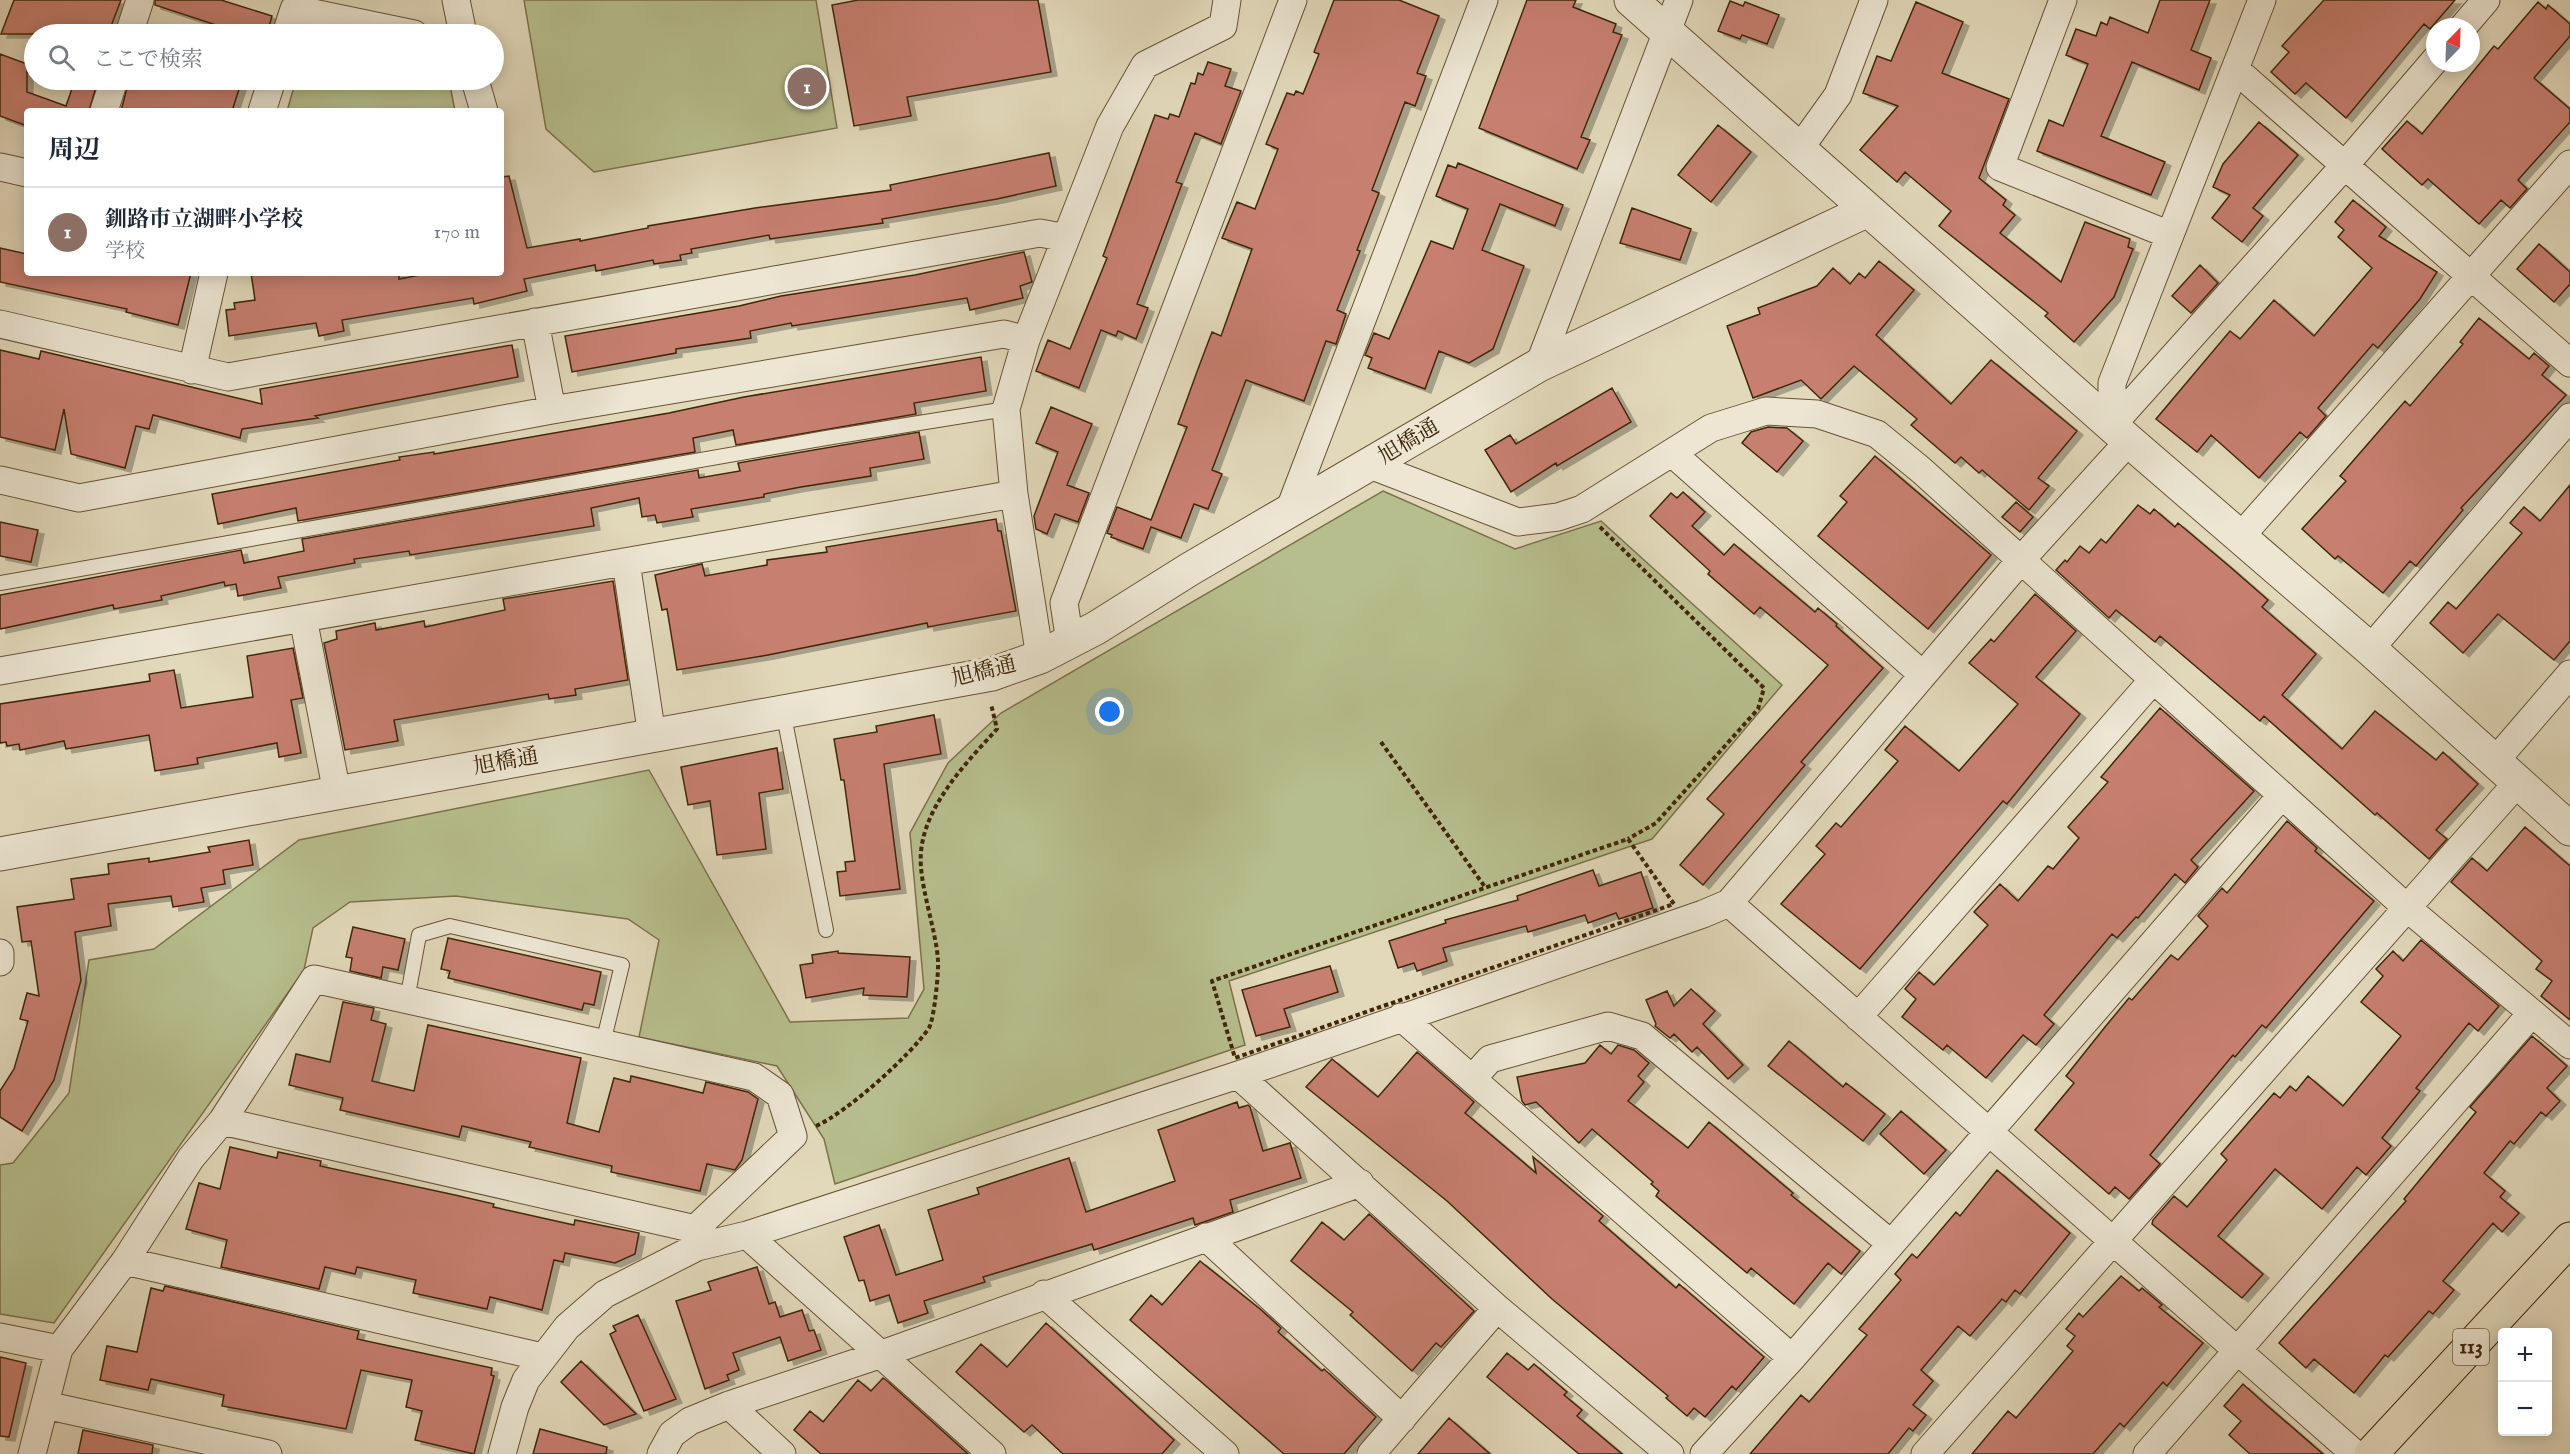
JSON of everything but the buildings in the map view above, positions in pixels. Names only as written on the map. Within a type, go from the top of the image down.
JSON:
[{"type":"main road","name":"113","points":[[2372,1454],[2570,1239]]},
{"type":"street","points":[[133,24],[141,0]]},
{"type":"street","points":[[456,0],[461,24]]},
{"type":"street","points":[[1040,657],[1014,494],[1006,409],[1026,340],[1110,126],[1145,65],[1223,26],[1227,0]]},
{"type":"street","points":[[1070,642],[1064,603],[1293,0]]},
{"type":"street","points":[[1289,511],[1484,0]]},
{"type":"street","points":[[1631,0],[2120,433],[2370,649],[2570,829]]},
{"type":"street","points":[[1539,365],[1679,0]]},
{"type":"street","points":[[1800,148],[1838,95],[1874,0]]},
{"type":"street","points":[[2063,0],[2000,166],[2170,235]]},
{"type":"street","points":[[2120,433],[2112,383],[2262,0]]},
{"type":"street","points":[[2471,18],[2486,0]]},
{"type":"street","points":[[289,24],[294,9],[366,24]]},
{"type":"street","points":[[2236,70],[2570,363]]},
{"type":"street","points":[[222,1121],[696,1238],[747,1235],[1238,1075],[1692,918],[1729,903],[2020,561],[2120,433],[2426,70]]},
{"type":"street","points":[[105,108],[111,90]]},
{"type":"street","points":[[263,108],[269,90]]},
{"type":"street","points":[[478,90],[483,108]]},
{"type":"street","points":[[2241,536],[2570,164]]},
{"type":"street","points":[[0,167],[24,172]]},
{"type":"street","name":"旭橋通","points":[[0,854],[992,674],[1040,657],[1070,642],[1539,365],[1868,210]]},
{"type":"street","points":[[0,324],[228,377],[1040,232],[1066,238]]},
{"type":"street","points":[[192,370],[213,276]]},
{"type":"street","points":[[535,322],[552,410]]},
{"type":"street","points":[[0,480],[79,498],[552,410],[1004,334],[1026,340]]},
{"type":"street","points":[[1370,465],[1518,522],[1558,517],[1582,509],[1711,428],[1766,411],[1817,414],[1877,434],[1921,470],[2406,907],[2570,1045]]},
{"type":"street","points":[[2370,649],[2570,417]]},
{"type":"street","points":[[1672,453],[1923,675]]},
{"type":"street","points":[[0,671],[1014,494]]},
{"type":"street","points":[[626,562],[652,736]]},
{"type":"street","points":[[303,618],[337,793]]},
{"type":"street","points":[[1925,1454],[2406,907],[2506,771],[2570,674]]},
{"type":"street","points":[[1858,1017],[2153,680]]},
{"type":"street","points":[[1704,1454],[1792,1358],[2282,795]]},
{"type":"street","points":[[1729,903],[2355,1454]]},
{"type":"street","points":[[0,954],[0,962]]},
{"type":"street","points":[[33,1454],[60,1348],[125,1261],[191,1158],[222,1121],[314,979],[754,1077],[780,1095],[793,1136],[696,1238],[605,1294],[567,1327],[526,1380],[515,1407],[502,1454]]},
{"type":"street","points":[[2147,1454],[2531,1014]]},
{"type":"street","points":[[1401,1017],[1792,1358]]},
{"type":"street","points":[[1472,1079],[1490,1059],[1608,1026],[1642,1036],[1890,1243]]},
{"type":"street","points":[[1238,1075],[1497,1308],[1670,1454]]},
{"type":"street","points":[[661,1454],[672,1434],[690,1421],[729,1405],[882,1354],[1044,1294],[1360,1183]]},
{"type":"street","points":[[747,1235],[992,1454]]},
{"type":"street","points":[[1206,1237],[1402,1419]]},
{"type":"street","points":[[125,1261],[542,1357]]},
{"type":"street","points":[[1044,1294],[1225,1454]]},
{"type":"street","points":[[1371,1454],[1497,1308]]},
{"type":"street","points":[[0,1337],[60,1348]]},
{"type":"street","points":[[45,1405],[187,1445],[268,1454]]},
{"type":"street","points":[[729,1405],[782,1454]]},
{"type":"lane","points":[[0,584],[826,438],[1006,409]]},
{"type":"lane","points":[[783,711],[826,930]]},
{"type":"lane","points":[[407,1000],[419,935],[450,926],[622,965],[603,1043]]},
{"type":"path","points":[[1582,509],[1764,688],[1758,709],[1656,824],[1628,839],[1212,981],[1234,1058],[1674,904],[1628,839]]},
{"type":"path","points":[[793,1136],[832,1119],[885,1075],[930,1026],[939,962],[920,853],[928,820],[973,755],[996,729],[990,699]]},
{"type":"path","points":[[1381,742],[1485,887]]},
{"type":"green space","points":[[524,0],[816,0],[837,128],[594,172],[546,129]]},
{"type":"green space","points":[[293,90],[451,90],[454,108],[288,108]]},
{"type":"green space","points":[[1383,491],[1515,549],[1601,521],[1782,685],[1652,839],[1229,981],[1245,1045],[835,1184],[824,1139],[777,1066],[639,1037],[659,940],[628,919],[456,896],[350,902],[313,928],[304,970],[54,1323],[0,1314],[0,1165],[13,1163],[69,1093],[89,960],[154,949],[299,840],[649,770],[790,1022],[908,1018],[924,989],[910,833],[948,763],[1001,713]]},
{"type":"place","name":"釧路市立湖畔小学校","points":[[807,87]]}]
